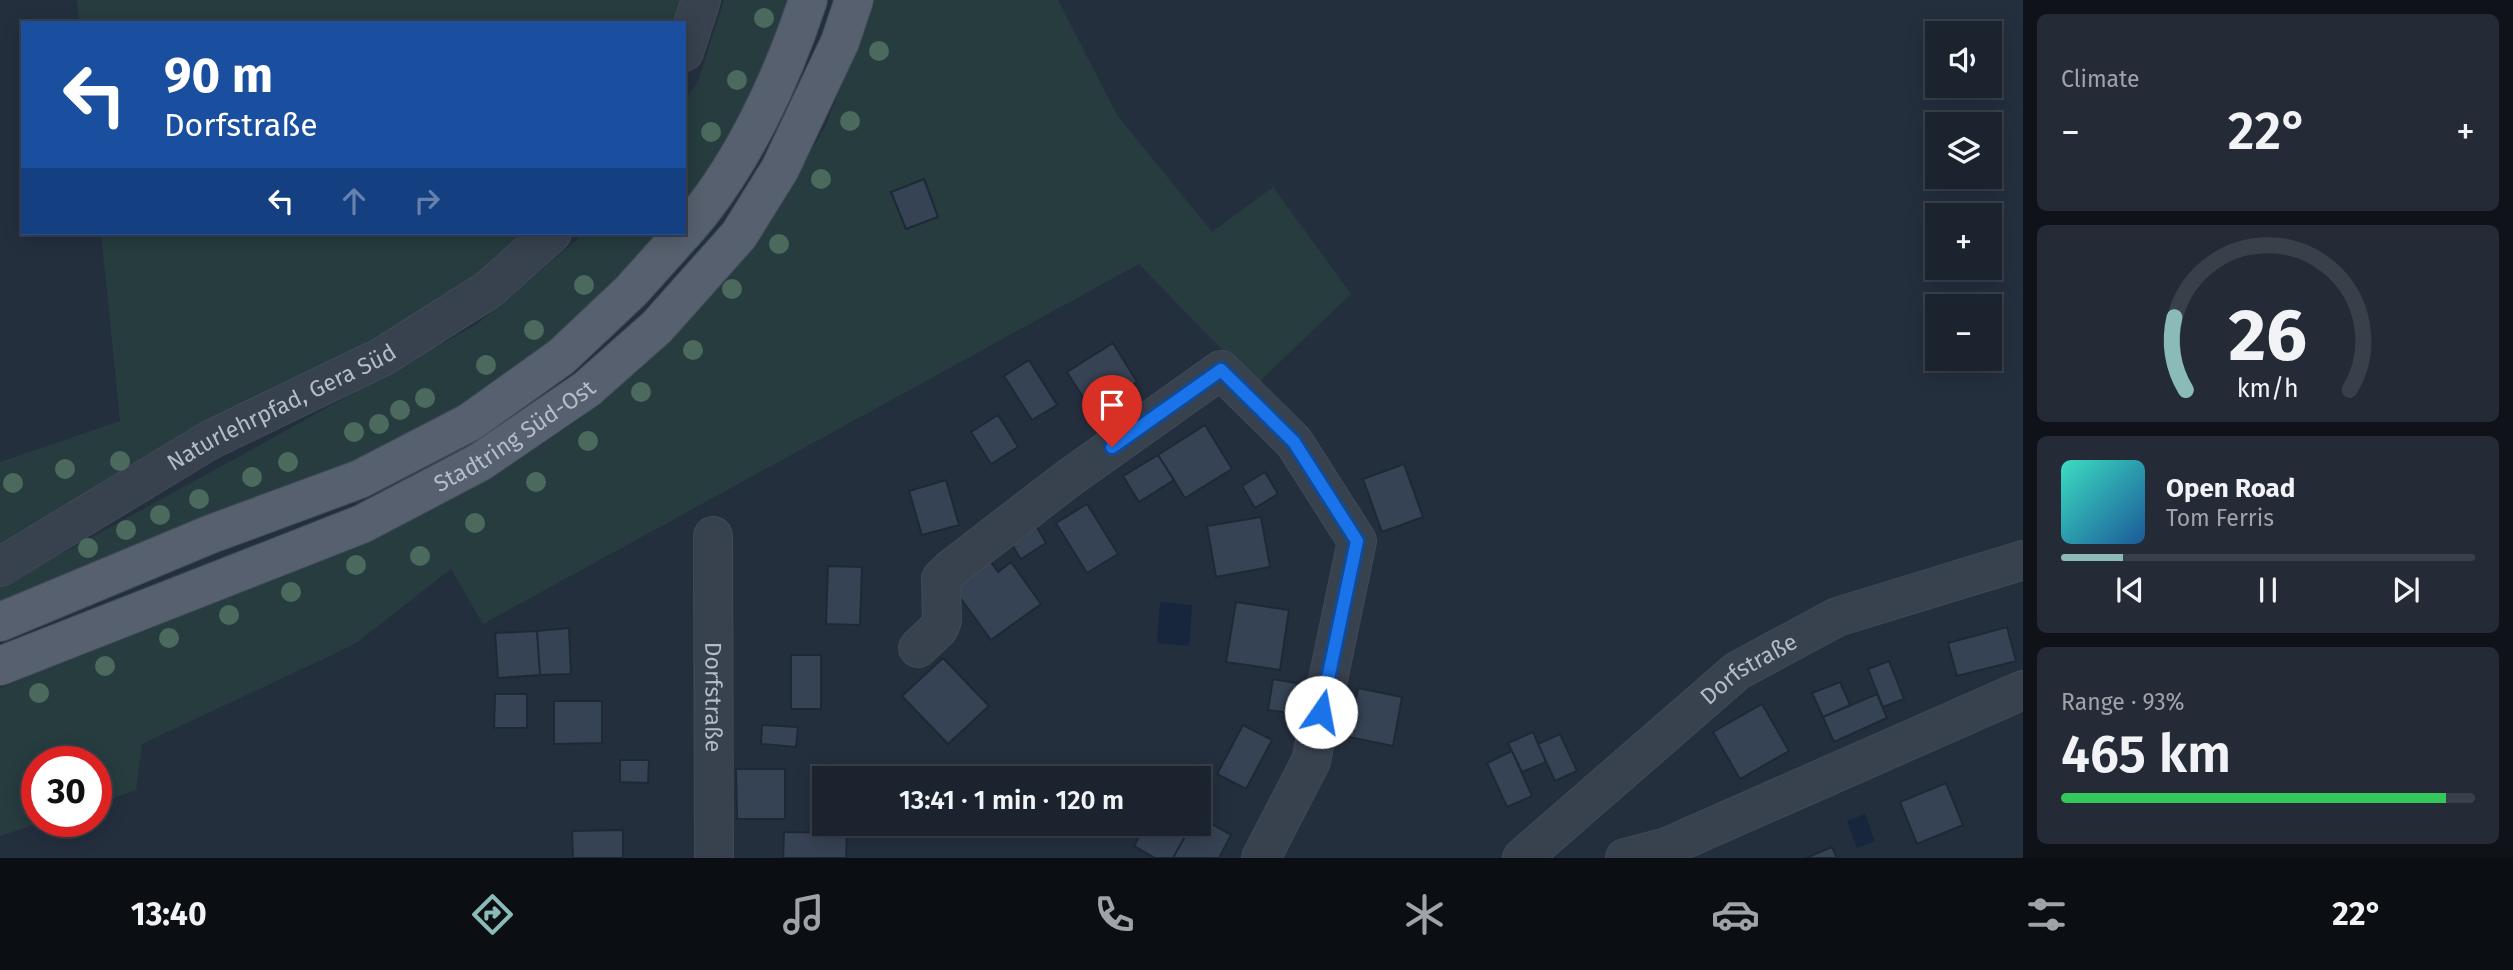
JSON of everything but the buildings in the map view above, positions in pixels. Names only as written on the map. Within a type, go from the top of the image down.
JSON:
[{"type":"main road","name":"Stadtring Süd-Ost","points":[[686,230],[705,209],[750,137],[799,29],[808,0]]},
{"type":"main road","name":"Stadtring Süd-Ost","points":[[0,666],[362,524],[480,462],[587,389],[657,327],[739,235],[780,169],[840,42],[854,0]]},
{"type":"main road","name":"Stadtring Süd-Ost","points":[[0,622],[212,534],[360,479],[470,422],[561,357],[631,291],[681,235]]},
{"type":"street","points":[[686,46],[701,0]]},
{"type":"street","name":"Naturlehrpfad, Gera Süd","points":[[0,566],[210,440],[382,357],[488,290],[550,235]]},
{"type":"street","points":[[918,648],[939,628],[942,620],[941,585],[945,574],[1069,478],[1221,370],[1294,442],[1357,541],[1311,761],[1261,858]]},
{"type":"street","name":"Dorfstraße","points":[[713,536],[714,858]]},
{"type":"street","name":"Dorfstraße","points":[[1522,858],[1737,671],[1837,617],[2023,560]]},
{"type":"street","points":[[1625,858],[1667,847],[2023,690]]},
{"type":"green space","points":[[77,0],[688,0],[682,21],[79,21]]},
{"type":"green space","points":[[724,0],[792,0],[771,54],[745,107],[686,203],[686,98],[698,81]]},
{"type":"green space","points":[[874,0],[1058,0],[1117,115],[1212,232],[1273,187],[1351,294],[1256,385],[1139,264],[483,624],[451,569],[355,644],[142,744],[136,790],[112,798],[112,746],[21,746],[21,829],[0,836],[0,688],[387,532],[503,470],[576,421],[642,367],[691,317],[792,185],[826,125]]},
{"type":"green space","points":[[101,235],[537,235],[481,284],[0,551],[0,462],[120,421]]},
{"type":"green space","points":[[583,235],[660,235],[574,323],[458,409],[365,457],[0,601],[0,575],[17,578],[477,324]]},
{"type":"water","points":[[1160,602],[1192,605],[1189,646],[1157,643]]},
{"type":"water","points":[[1865,814],[1875,841],[1857,848],[1847,821]]},
{"type":"route","points":[[1112,447],[1221,370],[1294,442],[1357,541],[1321,712]]}]
